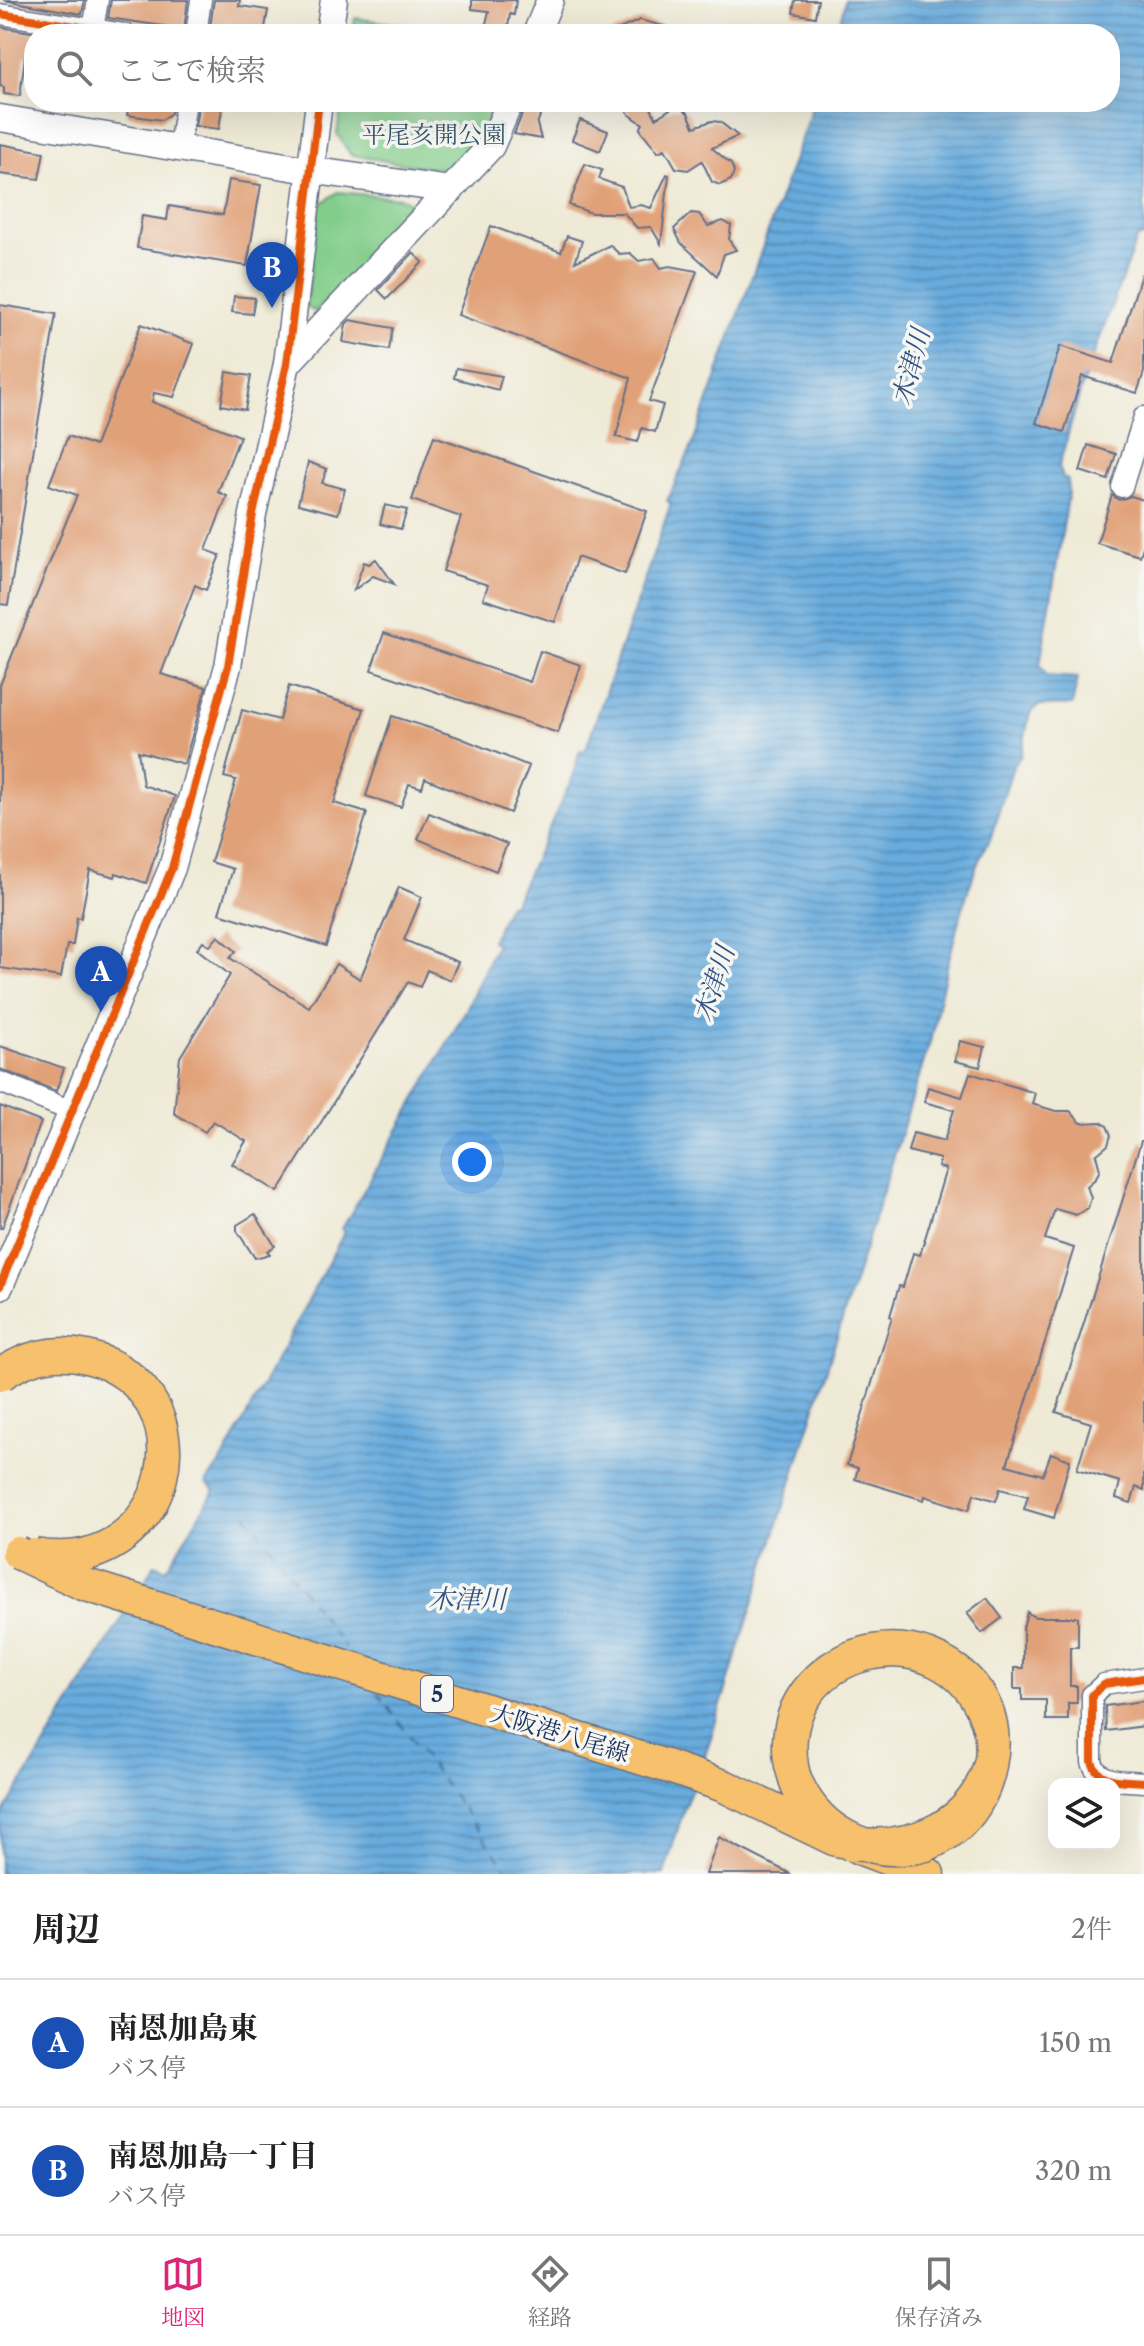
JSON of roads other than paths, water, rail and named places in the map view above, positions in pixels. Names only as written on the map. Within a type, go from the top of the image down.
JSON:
[{"type":"main road","name":"大阪港八尾線","points":[[0,1376],[19,1363],[47,1355],[79,1355],[105,1363],[126,1376],[149,1402],[162,1432],[164,1453],[163,1473],[153,1502],[134,1528],[106,1547],[78,1557],[52,1558],[4,1547]]},
{"type":"main road","name":"大阪港八尾線","points":[[4,1547],[83,1584],[669,1767],[750,1797],[836,1840],[852,1846],[877,1852],[918,1849],[950,1834],[973,1811],[990,1774],[991,1733],[987,1717],[979,1701],[959,1676],[930,1657],[907,1650],[885,1649],[861,1653],[846,1659],[818,1678],[804,1698],[796,1713],[790,1737],[789,1761],[796,1789],[806,1806],[818,1822],[826,1830],[838,1838],[852,1845],[860,1848],[888,1851],[918,1848],[938,1839],[969,1814],[983,1789],[990,1766],[990,1732],[985,1716],[977,1699],[958,1676],[934,1660],[914,1653],[890,1650],[863,1654],[822,1677],[803,1701],[794,1721],[791,1739],[791,1762],[797,1789],[813,1815],[827,1830],[852,1845],[928,1874]]},
{"type":"street","points":[[94,24],[98,0]]},
{"type":"street","points":[[197,24],[201,0]]},
{"type":"street","points":[[330,24],[334,0]]},
{"type":"street","points":[[540,24],[550,0]]},
{"type":"street","points":[[0,14],[34,9],[78,24]]},
{"type":"street","points":[[179,147],[184,112]]},
{"type":"street","points":[[0,1286],[49,1163],[74,1112],[176,854],[228,666],[253,514],[287,364],[318,112]]},
{"type":"street","points":[[287,364],[491,146],[506,112]]},
{"type":"street","points":[[0,118],[309,170],[451,190]]},
{"type":"street","points":[[1122,487],[1144,417]]},
{"type":"street","points":[[0,1082],[74,1112]]},
{"type":"street","points":[[1144,1678],[1110,1682],[1099,1686],[1092,1695],[1092,1762],[1103,1778],[1144,1782]]},
{"type":"water","name":"木津川","points":[[845,0],[1144,0],[1144,236],[1137,238],[1081,389],[1059,466],[1063,478],[1068,480],[1068,497],[1040,665],[1047,676],[1078,678],[1072,705],[1038,706],[1030,713],[1021,756],[1014,763],[990,840],[974,872],[949,960],[934,1029],[705,1756],[685,1806],[664,1874],[0,1874],[0,1819],[155,1564],[166,1569],[215,1490],[206,1483],[225,1456],[345,1231],[342,1229],[466,1010],[496,944],[491,941],[509,904],[513,905],[571,781],[580,750],[585,751],[671,503],[667,501],[692,446],[810,112],[1120,112],[1120,24],[839,24]]},
{"type":"place","name":"南恩加島一丁目","points":[[272,308]]},
{"type":"place","name":"南恩加島東","points":[[101,1012]]},
{"type":"park label","name":"平尾亥開公園","points":[[434,134]]}]
